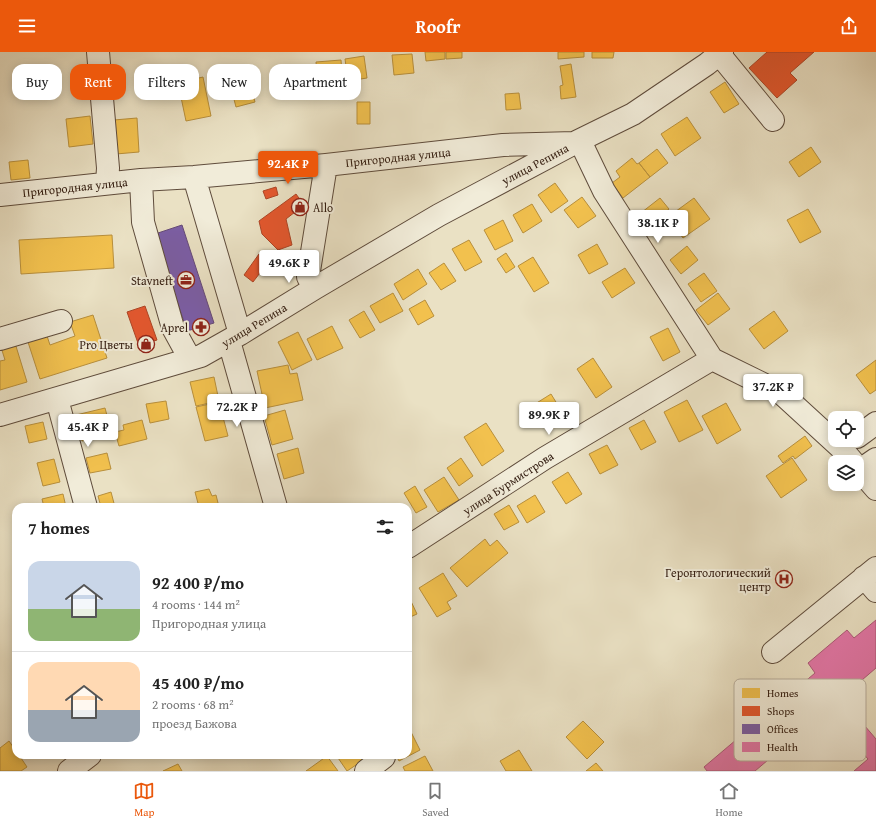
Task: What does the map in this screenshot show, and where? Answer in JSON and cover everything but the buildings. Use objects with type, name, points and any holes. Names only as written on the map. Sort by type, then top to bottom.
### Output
[{"type":"street","points":[[98,52],[108,168],[107,183]]},
{"type":"street","points":[[721,53],[773,120]]},
{"type":"street","name":"Пригородная улица","points":[[0,195],[107,183],[326,165],[503,145],[577,142],[633,114],[721,53]]},
{"type":"street","points":[[577,142],[604,191],[712,359],[782,393],[857,455],[876,423]]},
{"type":"street","name":"улица Репина","points":[[0,415],[201,356],[235,338],[314,288],[439,215],[577,142]]},
{"type":"street","points":[[314,288],[308,277],[326,165]]},
{"type":"street","points":[[194,177],[275,503]]},
{"type":"street","points":[[141,180],[143,222],[173,328],[190,359]]},
{"type":"street","points":[[0,339],[61,321]]},
{"type":"street","name":"улица Бурмистрова","points":[[412,544],[546,458],[712,359]]},
{"type":"street","points":[[57,399],[85,503]]},
{"type":"street","points":[[864,468],[876,489]]},
{"type":"street","points":[[772,652],[872,579]]},
{"type":"street","points":[[69,771],[85,759]]},
{"type":"street","points":[[366,771],[386,761]]},
{"type":"place","name":"Allo","points":[[300,207]]},
{"type":"place","name":"Stavneft","points":[[186,280]]},
{"type":"place","name":"Aprel","points":[[201,327]]},
{"type":"place","name":"Pro Цветы","points":[[146,344]]},
{"type":"place","name":"Геронтологический центр","points":[[784,579]]}]
